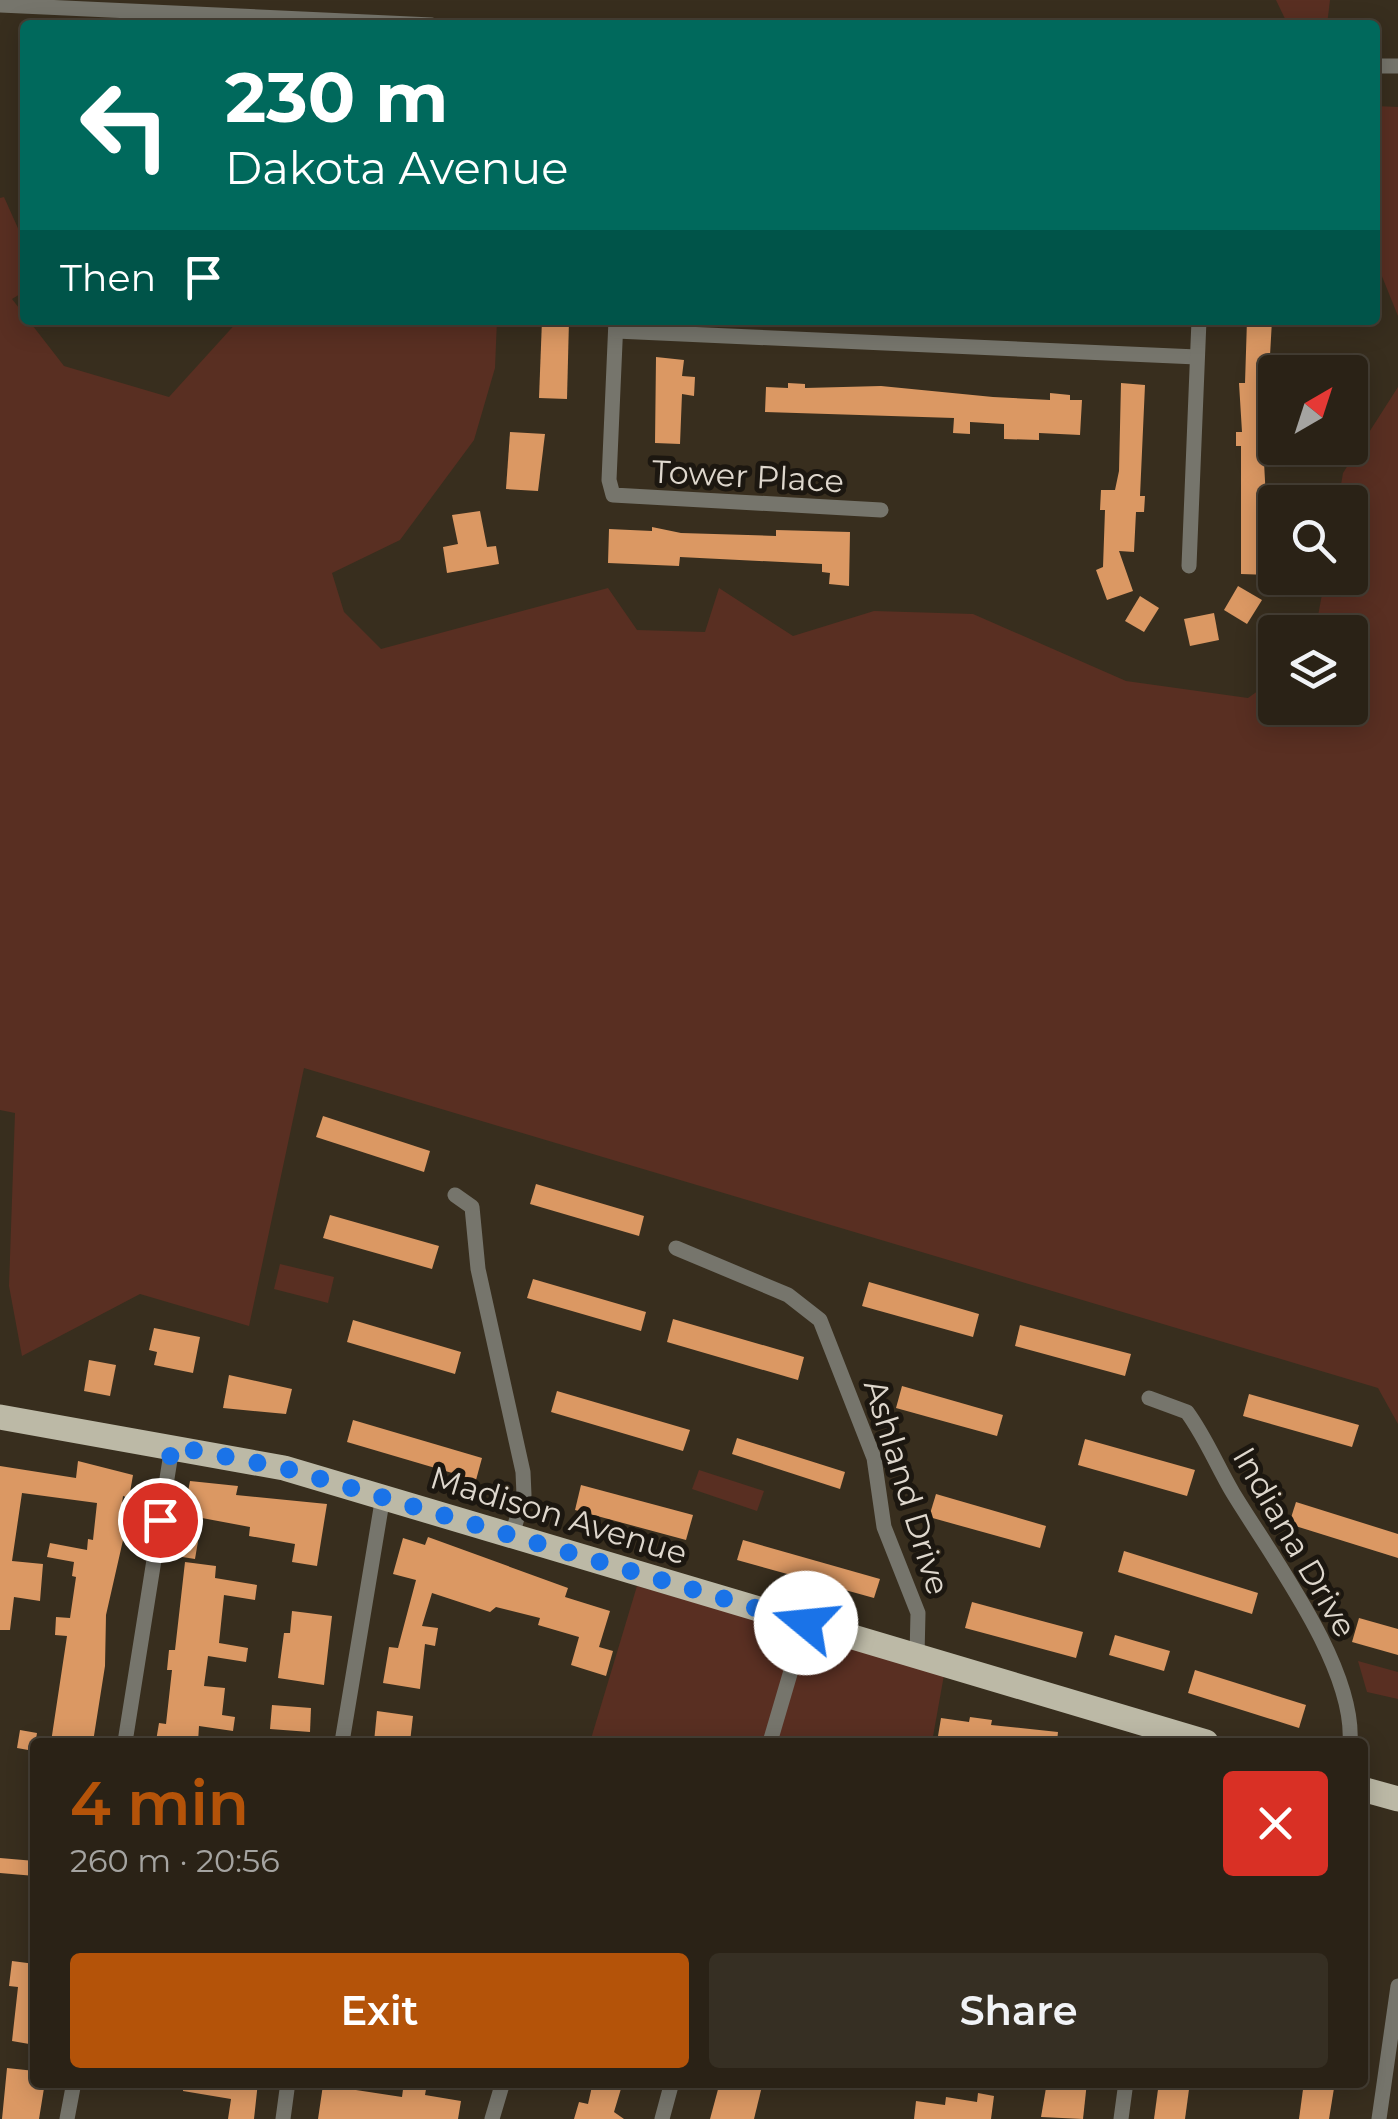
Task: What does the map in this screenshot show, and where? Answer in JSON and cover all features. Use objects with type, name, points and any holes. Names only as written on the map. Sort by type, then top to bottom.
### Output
[{"type":"main road","name":"Madison Avenue","points":[[0,1417],[284,1468],[917,1656],[1177,1738]]},
{"type":"main road","points":[[1368,1790],[1398,1799]]},
{"type":"street","points":[[0,5],[332,20]]},
{"type":"street","points":[[616,325],[1197,357]]},
{"type":"street","name":"Tower Place","points":[[616,325],[608,480],[613,495],[882,510]]},
{"type":"street","points":[[1189,566],[1199,325]]},
{"type":"street","points":[[455,1196],[472,1207],[478,1269],[524,1472],[524,1495],[512,1535]]},
{"type":"street","name":"Ashland Drive","points":[[676,1248],[788,1295],[820,1320],[874,1458],[884,1528],[918,1613],[917,1656]]},
{"type":"street","name":"Indiana Drive","points":[[1149,1398],[1187,1412],[1231,1490],[1264,1536],[1347,1695],[1350,1738]]},
{"type":"street","points":[[127,1738],[172,1446]]},
{"type":"street","points":[[343,1738],[384,1496]]},
{"type":"street","points":[[771,1738],[806,1623]]},
{"type":"street","points":[[1379,2119],[1398,1986]]},
{"type":"street","points":[[67,2119],[73,2088]]},
{"type":"street","points":[[282,2119],[287,2088]]},
{"type":"street","points":[[492,2119],[501,2088]]},
{"type":"street","points":[[662,2119],[670,2088]]},
{"type":"street","points":[[1121,2119],[1125,2088]]},
{"type":"shaded area","points":[[1276,0],[1330,0],[1328,20],[1286,20]]},
{"type":"shaded area","points":[[1380,106],[1398,107],[1398,316],[1380,271]]},
{"type":"shaded area","points":[[4,197],[20,233],[20,294],[12,299],[20,309],[20,325],[32,325],[64,366],[169,397],[234,325],[497,325],[495,368],[474,440],[400,540],[332,573],[344,612],[381,649],[608,588],[637,630],[705,632],[719,588],[793,636],[874,611],[973,614],[1126,681],[1248,698],[1258,691],[1258,725],[1368,725],[1368,615],[1318,615],[1322,595],[1368,595],[1368,485],[1341,485],[1348,465],[1368,465],[1368,434],[1398,387],[1398,1424],[1378,1388],[304,1068],[249,1326],[140,1294],[22,1356],[9,1286],[15,1113],[0,1110],[0,198]]},
{"type":"shaded area","points":[[280,1264],[334,1277],[328,1303],[274,1289]]},
{"type":"shaded area","points":[[699,1470],[764,1491],[757,1511],[692,1489]]},
{"type":"shaded area","points":[[637,1586],[944,1675],[933,1738],[591,1738]]},
{"type":"shaded area","points":[[1358,1661],[1398,1672],[1398,1699],[1367,1692]]},
{"type":"building","points":[[542,325],[569,325],[567,399],[539,398]]},
{"type":"building","points":[[1247,325],[1272,325],[1270,355],[1258,355],[1258,465],[1264,465],[1265,485],[1258,485],[1258,575],[1241,574],[1241,446],[1236,446],[1236,432],[1242,432],[1239,383],[1245,383]]},
{"type":"building","points":[[656,357],[684,360],[682,376],[695,377],[694,396],[682,394],[680,444],[655,443]]},
{"type":"building","points":[[788,383],[805,384],[805,388],[881,386],[1050,400],[1050,393],[1070,395],[1070,400],[1082,400],[1080,435],[1039,433],[1039,440],[1004,439],[1004,424],[970,422],[970,434],[953,433],[954,418],[765,412],[766,387],[788,388]]},
{"type":"building","points":[[1121,383],[1145,385],[1140,496],[1145,496],[1144,512],[1136,512],[1134,552],[1119,551],[1133,591],[1107,600],[1096,570],[1103,567],[1105,510],[1100,510],[1101,490],[1115,490],[1119,471]]},
{"type":"building","points":[[510,432],[545,434],[538,491],[506,489]]},
{"type":"building","points":[[480,511],[487,547],[496,546],[499,564],[447,573],[443,547],[458,544],[452,515]]},
{"type":"building","points":[[652,527],[681,533],[776,536],[776,530],[850,532],[849,586],[829,584],[830,573],[822,572],[822,564],[680,557],[679,566],[608,563],[609,529],[652,531]]},
{"type":"building","points":[[1238,586],[1262,600],[1247,624],[1224,610]]},
{"type":"building","points":[[1140,596],[1159,608],[1144,632],[1125,621]]},
{"type":"building","points":[[1214,613],[1219,640],[1190,646],[1184,619]]},
{"type":"building","points":[[323,1116],[430,1151],[424,1172],[316,1137]]},
{"type":"building","points":[[536,1184],[644,1216],[639,1236],[530,1204]]},
{"type":"building","points":[[330,1215],[439,1246],[432,1269],[323,1238]]},
{"type":"building","points":[[533,1279],[646,1312],[641,1331],[527,1298]]},
{"type":"building","points":[[869,1282],[979,1314],[973,1337],[862,1306]]},
{"type":"building","points":[[673,1319],[804,1357],[798,1380],[667,1342]]},
{"type":"building","points":[[353,1320],[461,1352],[455,1374],[347,1342]]},
{"type":"building","points":[[1020,1325],[1131,1354],[1125,1376],[1015,1346]]},
{"type":"building","points":[[154,1328],[200,1337],[193,1373],[154,1365],[157,1352],[149,1350]]},
{"type":"building","points":[[89,1360],[116,1365],[110,1396],[84,1391]]},
{"type":"building","points":[[229,1375],[292,1389],[286,1414],[223,1408]]},
{"type":"building","points":[[902,1386],[1003,1415],[997,1436],[896,1408]]},
{"type":"building","points":[[557,1391],[690,1430],[683,1451],[551,1412]]},
{"type":"building","points":[[1249,1394],[1359,1425],[1352,1447],[1243,1416]]},
{"type":"building","points":[[353,1420],[482,1458],[476,1480],[347,1442]]},
{"type":"building","points":[[737,1438],[845,1472],[840,1489],[732,1454]]},
{"type":"building","points":[[1085,1439],[1195,1470],[1187,1496],[1078,1465]]},
{"type":"building","points":[[78,1461],[133,1475],[129,1498],[123,1496],[119,1526],[126,1527],[106,1615],[105,1666],[94,1738],[52,1738],[67,1636],[55,1635],[56,1617],[70,1618],[76,1577],[72,1576],[74,1562],[47,1557],[50,1543],[87,1550],[88,1539],[93,1540],[97,1503],[22,1493],[12,1561],[43,1564],[40,1601],[14,1597],[10,1630],[0,1630],[0,1466],[76,1478]]},
{"type":"building","points":[[190,1481],[238,1486],[236,1495],[327,1504],[317,1566],[292,1562],[295,1544],[249,1536],[250,1527],[202,1518],[195,1559],[176,1556]]},
{"type":"building","points":[[581,1485],[693,1515],[686,1540],[575,1510]]},
{"type":"building","points":[[936,1494],[1046,1526],[1040,1548],[929,1517]]},
{"type":"building","points":[[1296,1502],[1398,1534],[1398,1558],[1289,1524]]},
{"type":"building","points":[[428,1537],[568,1588],[565,1597],[610,1611],[599,1647],[613,1651],[606,1676],[571,1665],[579,1637],[538,1625],[540,1618],[496,1607],[490,1612],[432,1593],[422,1626],[438,1628],[435,1646],[425,1644],[420,1689],[383,1683],[389,1647],[398,1648],[416,1580],[393,1574],[403,1538],[425,1545]]},
{"type":"building","points":[[743,1540],[880,1579],[874,1598],[737,1560]]},
{"type":"building","points":[[1124,1551],[1258,1593],[1252,1614],[1118,1572]]},
{"type":"building","points":[[185,1562],[216,1566],[215,1578],[257,1585],[255,1600],[224,1595],[219,1643],[248,1648],[246,1662],[208,1656],[204,1686],[225,1688],[222,1715],[235,1717],[233,1731],[199,1726],[198,1738],[156,1738],[159,1723],[166,1724],[172,1670],[167,1670],[169,1650],[175,1650]]},
{"type":"building","points":[[972,1602],[1083,1632],[1076,1658],[965,1628]]},
{"type":"building","points":[[292,1611],[332,1616],[324,1685],[278,1678],[284,1633],[290,1633]]},
{"type":"building","points":[[1359,1618],[1398,1629],[1398,1655],[1352,1642]]},
{"type":"building","points":[[1115,1635],[1170,1651],[1164,1671],[1109,1655]]},
{"type":"building","points":[[1195,1670],[1306,1705],[1299,1728],[1188,1693]]},
{"type":"building","points":[[272,1705],[311,1708],[310,1732],[270,1729]]},
{"type":"building","points":[[377,1711],[413,1716],[410,1738],[374,1738]]},
{"type":"building","points":[[970,1717],[992,1720],[991,1725],[1058,1732],[1057,1738],[938,1738],[941,1718],[969,1722]]},
{"type":"building","points":[[20,1730],[37,1733],[36,1738],[30,1738],[30,1750],[17,1748]]},
{"type":"building","points":[[0,1858],[30,1861],[30,1876],[0,1873]]},
{"type":"building","points":[[12,1961],[30,1963],[30,2044],[12,2041],[18,1987],[9,1986]]},
{"type":"building","points":[[7,2068],[30,2070],[30,2088],[44,2088],[39,2119],[2,2119]]},
{"type":"building","points":[[257,2088],[254,2119],[228,2119],[231,2099],[183,2091]]},
{"type":"building","points":[[323,2088],[402,2097],[403,2088],[426,2088],[425,2095],[461,2101],[458,2119],[318,2119]]},
{"type":"building","points":[[592,2088],[621,2088],[614,2112],[624,2119],[574,2119],[579,2102],[588,2104]]},
{"type":"building","points":[[718,2088],[762,2088],[754,2119],[710,2119]]},
{"type":"building","points":[[1046,2088],[1086,2088],[1083,2119],[1041,2117]]},
{"type":"building","points":[[1158,2088],[1189,2088],[1185,2119],[1154,2119]]},
{"type":"building","points":[[1303,2088],[1334,2088],[1329,2119],[1299,2119]]},
{"type":"building","points":[[978,2093],[994,2096],[991,2119],[914,2119],[916,2101],[945,2105],[946,2097],[977,2102]]},
{"type":"route","points":[[160,1520],[172,1446],[284,1468],[806,1623]]}]
